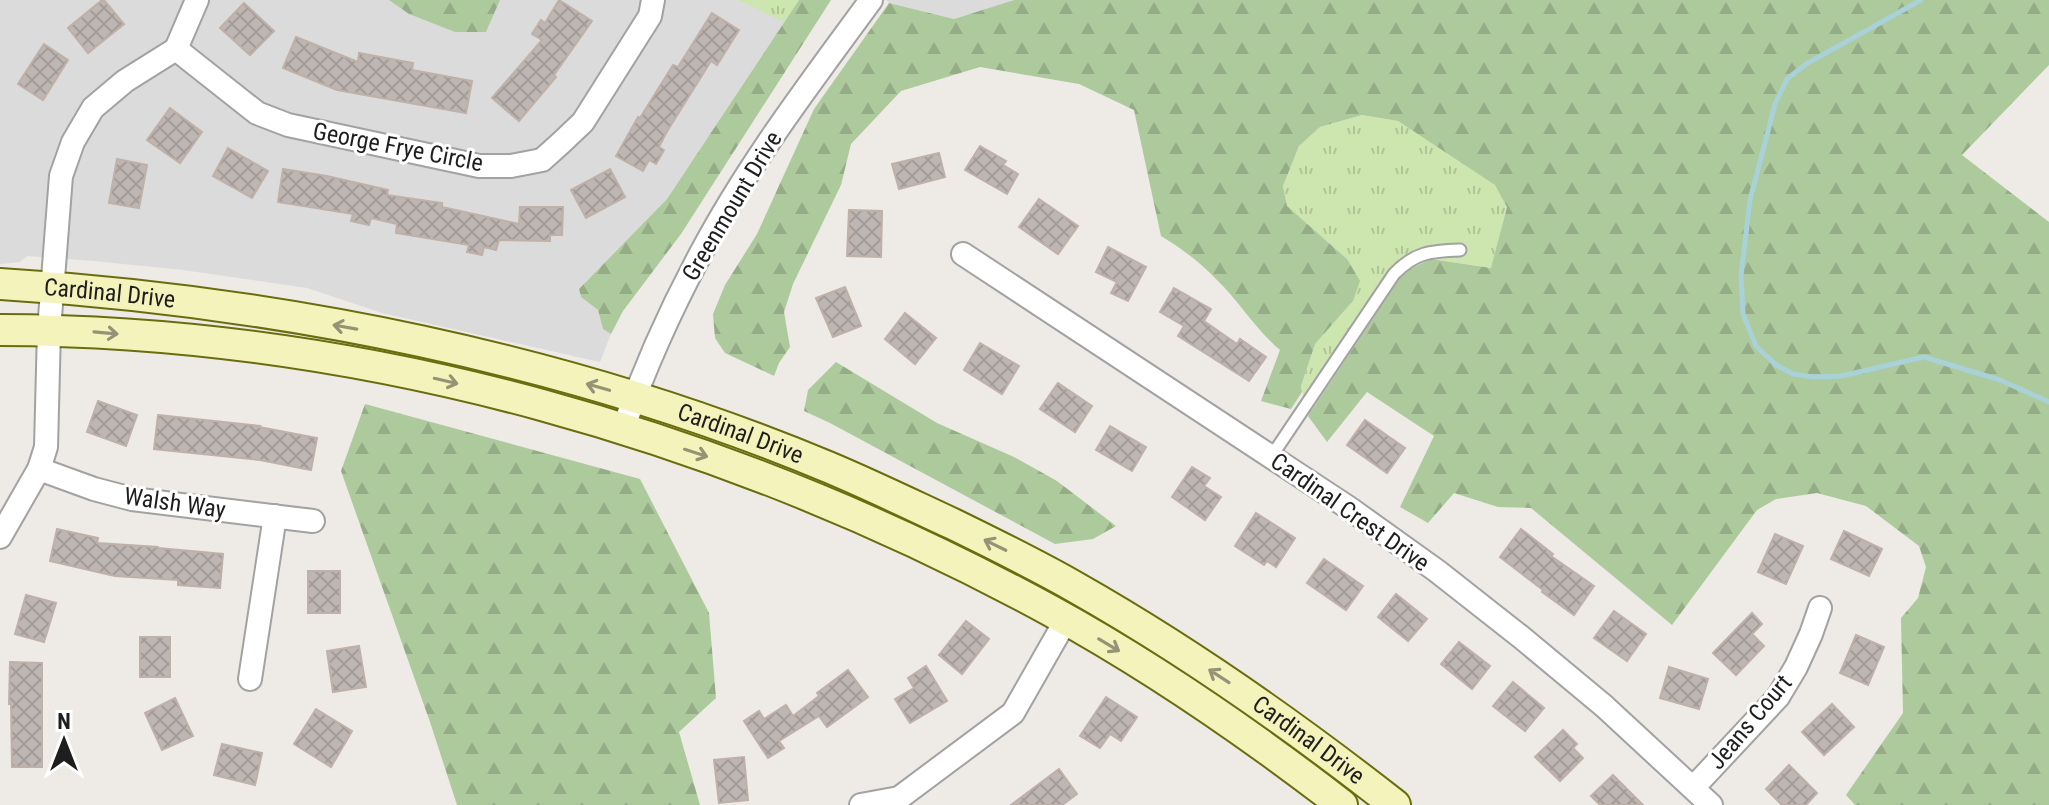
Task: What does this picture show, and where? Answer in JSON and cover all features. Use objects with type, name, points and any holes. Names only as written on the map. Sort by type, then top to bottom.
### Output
[{"type":"main road","name":"Cardinal Drive","points":[[0,284],[160,299],[381,334],[484,356],[634,397],[731,430],[892,495],[1060,579],[1146,629],[1260,703],[1395,805]]},
{"type":"main road","name":"Cardinal Drive","points":[[0,330],[154,337],[356,363],[508,396],[712,458],[907,538],[1066,620],[1205,705],[1342,805]]},
{"type":"street","points":[[0,537],[39,469],[46,447],[49,330],[61,176],[73,142],[93,108],[125,81],[176,49],[197,0]]},
{"type":"street","name":"George Frye Circle","points":[[176,49],[257,113],[288,125],[479,166],[511,166],[542,160],[583,122],[650,16],[653,0]]},
{"type":"street","name":"Greenmount Drive","points":[[623,429],[667,319],[701,253],[790,110],[871,0]]},
{"type":"street","name":"Cardinal Crest Drive","points":[[963,254],[1349,508],[1437,571],[1604,706],[1711,805]]},
{"type":"street","name":"Walsh Way","points":[[39,469],[132,499],[313,521]]},
{"type":"street","points":[[250,679],[275,516]]},
{"type":"street","name":"Jeans Court","points":[[1693,788],[1778,697],[1796,667],[1820,608]]},
{"type":"street","points":[[861,805],[899,798],[1013,713],[1066,620]]},
{"type":"lane","points":[[1271,457],[1403,264],[1431,251],[1460,250]]},
{"type":"shaded area","points":[[0,0],[799,0],[667,199],[579,289],[581,297],[598,310],[603,329],[611,334],[600,362],[382,313],[307,288],[94,261],[27,256],[20,262],[0,264]]},
{"type":"shaded area","points":[[886,0],[1014,0],[954,19]]},
{"type":"green space","points":[[389,0],[500,0],[486,32],[455,32],[409,14]]},
{"type":"green space","points":[[738,0],[799,0],[784,22]]},
{"type":"green space","points":[[799,0],[831,0],[681,234],[623,311],[611,334],[603,329],[598,310],[581,297],[579,289],[667,199]]},
{"type":"green space","points":[[1014,0],[2049,0],[2049,65],[1962,155],[2049,222],[2049,805],[1855,805],[1846,795],[1903,713],[1901,618],[1918,598],[1926,567],[1919,546],[1866,506],[1817,493],[1776,499],[1757,510],[1672,625],[1531,508],[1498,507],[1454,493],[1428,523],[1400,507],[1434,436],[1367,392],[1327,442],[1308,416],[1404,272],[1431,259],[1491,268],[1507,207],[1495,185],[1398,121],[1362,115],[1320,127],[1299,146],[1283,186],[1287,206],[1347,259],[1360,281],[1353,301],[1315,344],[1301,386],[1302,392],[1291,409],[1261,401],[1280,350],[1210,273],[1161,236],[1134,110],[1079,84],[980,67],[901,91],[851,144],[841,185],[793,284],[784,312],[790,347],[774,376],[725,353],[715,338],[713,314],[725,285],[757,234],[814,109],[889,3],[954,19]]},
{"type":"green space","points":[[1362,115],[1398,121],[1496,185],[1507,206],[1492,268],[1432,259],[1404,272],[1308,416],[1301,386],[1315,344],[1353,301],[1347,259],[1287,206],[1283,186],[1299,146],[1320,127]]},
{"type":"green space","points":[[836,362],[937,423],[1014,457],[1057,481],[1116,526],[1093,539],[1055,544],[804,411],[808,390]]},
{"type":"green space","points":[[365,404],[640,479],[709,613],[716,698],[679,732],[700,805],[457,805],[341,471]]},
{"type":"building","points":[[102,0],[124,24],[88,53],[68,28]]},
{"type":"building","points":[[559,0],[592,21],[554,75],[556,77],[519,121],[492,98],[542,40],[532,34],[541,20],[545,23]]},
{"type":"building","points":[[244,3],[274,31],[250,55],[220,28]]},
{"type":"building","points":[[712,13],[739,30],[717,65],[711,61],[666,133],[659,147],[664,150],[656,164],[649,160],[643,171],[616,156],[638,117],[673,65],[678,67]]},
{"type":"building","points":[[296,37],[358,62],[359,53],[413,63],[412,70],[472,81],[466,113],[337,90],[283,68]]},
{"type":"building","points":[[44,44],[68,60],[43,100],[18,84]]},
{"type":"building","points":[[170,108],[202,132],[180,163],[147,140]]},
{"type":"building","points":[[980,146],[1006,161],[1003,165],[1018,174],[1007,194],[965,170]]},
{"type":"building","points":[[228,148],[268,171],[252,198],[213,176]]},
{"type":"building","points":[[939,153],[945,177],[899,189],[892,164]]},
{"type":"building","points":[[117,159],[147,165],[139,208],[109,203]]},
{"type":"building","points":[[283,169],[388,190],[387,195],[442,203],[442,207],[519,224],[520,207],[563,207],[562,235],[550,235],[550,241],[499,240],[496,250],[484,247],[482,255],[467,252],[469,245],[396,233],[397,224],[371,218],[369,225],[351,221],[353,214],[278,202]]},
{"type":"building","points":[[610,169],[625,197],[586,218],[571,190]]},
{"type":"building","points":[[1039,199],[1078,226],[1058,254],[1019,227]]},
{"type":"building","points":[[849,210],[882,211],[881,257],[847,256]]},
{"type":"building","points":[[1108,247],[1146,267],[1128,301],[1111,293],[1117,282],[1096,272]]},
{"type":"building","points":[[845,287],[861,326],[833,337],[816,298]]},
{"type":"building","points":[[1174,288],[1211,309],[1204,321],[1237,344],[1240,339],[1266,357],[1249,381],[1178,336],[1184,326],[1160,312]]},
{"type":"building","points":[[905,313],[936,338],[915,364],[885,339]]},
{"type":"building","points":[[980,343],[1019,366],[1002,394],[964,370]]},
{"type":"building","points":[[1058,383],[1092,406],[1075,432],[1040,409]]},
{"type":"building","points":[[98,401],[137,415],[126,446],[87,432]]},
{"type":"building","points":[[158,415],[260,426],[317,438],[311,470],[260,460],[154,449]]},
{"type":"building","points":[[1365,420],[1405,448],[1387,473],[1347,445]]},
{"type":"building","points":[[1110,426],[1146,447],[1132,471],[1096,450]]},
{"type":"building","points":[[1192,467],[1210,478],[1204,486],[1221,497],[1205,520],[1172,497]]},
{"type":"building","points":[[1256,513],[1295,538],[1276,567],[1267,561],[1264,565],[1235,546]]},
{"type":"building","points":[[57,529],[98,538],[97,543],[223,554],[220,588],[178,585],[178,580],[115,576],[50,561]]},
{"type":"building","points":[[1521,529],[1553,554],[1551,556],[1594,586],[1574,615],[1500,557]]},
{"type":"building","points":[[1844,531],[1882,549],[1869,576],[1831,559]]},
{"type":"building","points":[[1775,534],[1803,546],[1786,584],[1758,572]]},
{"type":"building","points":[[1324,559],[1363,586],[1346,610],[1307,583]]},
{"type":"building","points":[[308,571],[340,571],[340,613],[308,613]]},
{"type":"building","points":[[1396,594],[1427,619],[1408,641],[1378,617]]},
{"type":"building","points":[[26,595],[56,603],[44,642],[15,634]]},
{"type":"building","points":[[1614,611],[1646,634],[1627,661],[1594,638]]},
{"type":"building","points":[[1752,613],[1762,624],[1752,634],[1764,646],[1736,675],[1713,653]]},
{"type":"building","points":[[966,621],[989,639],[962,674],[939,655]]},
{"type":"building","points":[[1856,635],[1884,647],[1868,685],[1840,673]]},
{"type":"building","points":[[140,637],[170,637],[170,677],[140,677]]},
{"type":"building","points":[[1459,642],[1490,666],[1472,689],[1441,664]]},
{"type":"building","points":[[359,646],[366,687],[333,692],[327,651]]},
{"type":"building","points":[[10,662],[42,663],[42,767],[12,767]]},
{"type":"building","points":[[926,666],[947,701],[910,723],[895,699],[914,688],[908,678]]},
{"type":"building","points":[[1669,667],[1708,679],[1699,709],[1660,698]]},
{"type":"building","points":[[848,670],[868,697],[827,727],[819,716],[779,741],[784,748],[768,758],[744,721],[759,711],[764,719],[786,705],[793,716]]},
{"type":"building","points":[[1513,682],[1544,708],[1525,731],[1493,706]]},
{"type":"building","points":[[1106,697],[1137,717],[1121,741],[1110,734],[1100,748],[1080,736]]},
{"type":"building","points":[[175,698],[193,736],[162,750],[145,713]]},
{"type":"building","points":[[1832,704],[1854,727],[1824,755],[1802,732]]},
{"type":"building","points":[[316,709],[352,731],[331,767],[294,744]]},
{"type":"building","points":[[1563,730],[1577,744],[1573,748],[1583,758],[1560,781],[1535,757]]},
{"type":"building","points":[[222,744],[262,753],[255,785],[214,775]]},
{"type":"building","points":[[744,757],[748,800],[719,803],[714,760]]},
{"type":"building","points":[[1789,765],[1817,793],[1806,805],[1782,805],[1766,789]]},
{"type":"building","points":[[1059,769],[1077,794],[1062,805],[1011,805]]},
{"type":"building","points":[[1613,775],[1643,805],[1600,805],[1591,796]]},
{"type":"waterway","points":[[1921,0],[1806,64],[1787,79],[1775,104],[1750,200],[1741,276],[1743,314],[1756,346],[1776,365],[1793,374],[1841,376],[1924,357],[2000,380],[2049,402]]}]
